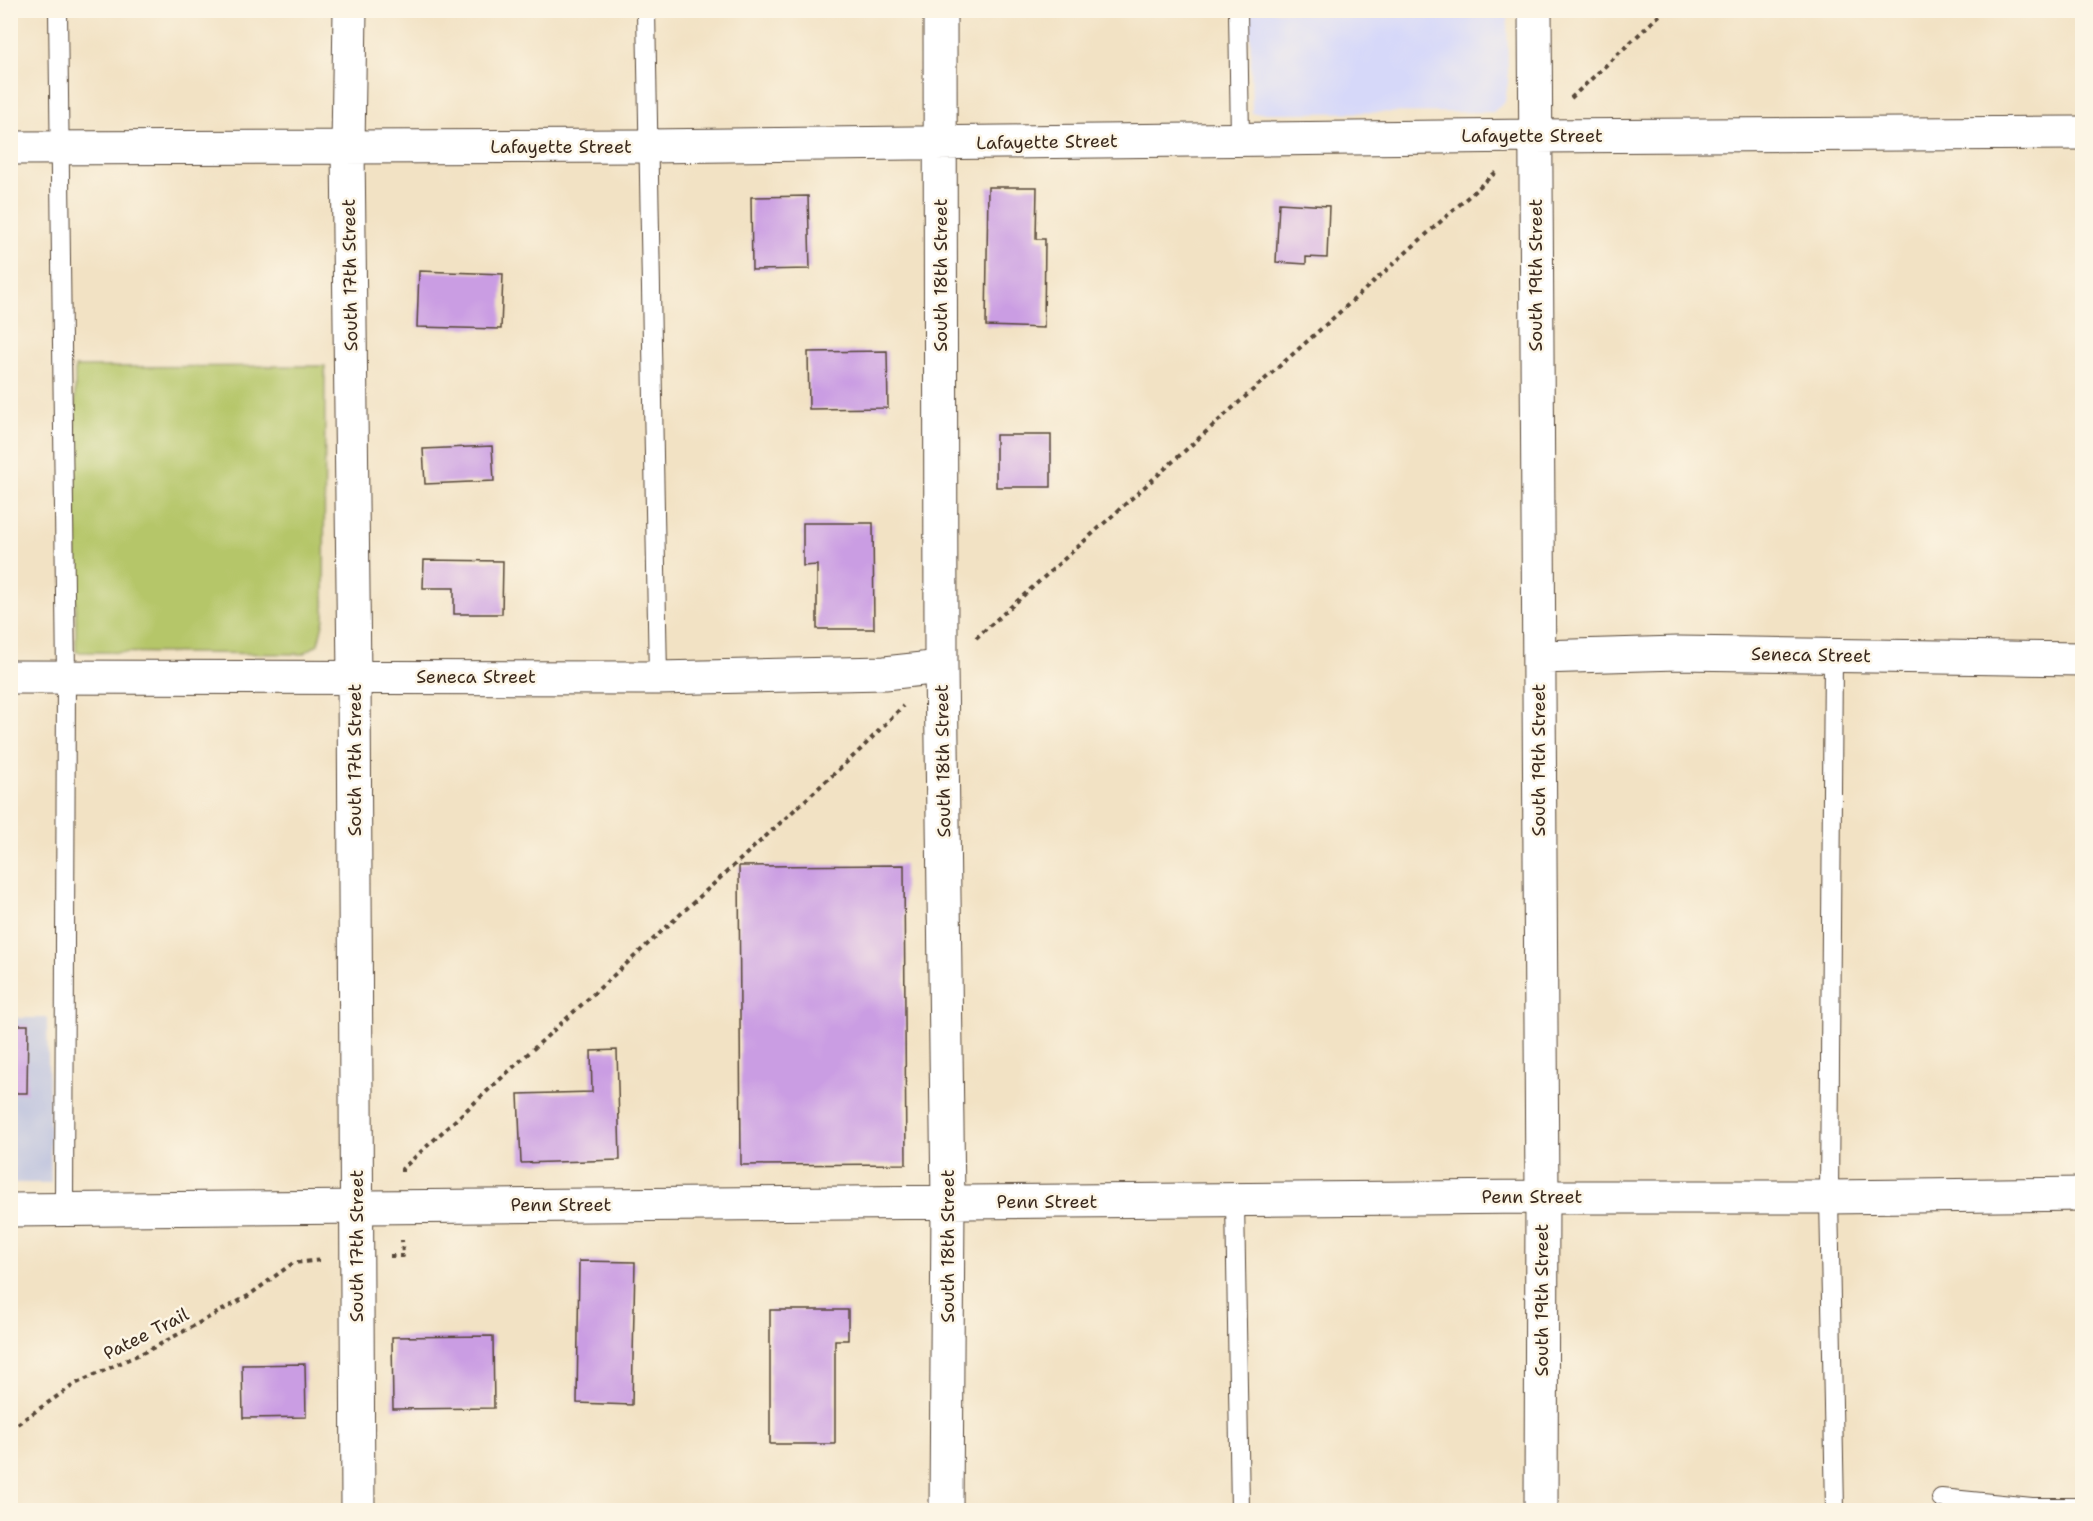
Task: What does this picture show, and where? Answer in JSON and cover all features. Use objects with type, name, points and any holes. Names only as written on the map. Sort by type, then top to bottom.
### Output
[{"type":"street","name":"South 17th Street","points":[[350,10],[348,148],[354,677],[358,1510]]},
{"type":"street","name":"South 18th Street","points":[[940,10],[941,667],[948,1202],[946,1510]]},
{"type":"street","name":"South 19th Street","points":[[1535,10],[1542,1197],[1541,1510]]},
{"type":"street","name":"Lafayette Street","points":[[10,148],[648,146],[1535,136],[2082,133]]},
{"type":"street","name":"Seneca Street","points":[[1539,657],[1678,653],[2082,658]]},
{"type":"street","name":"Seneca Street","points":[[10,677],[658,678],[885,674],[941,667]]},
{"type":"street","name":"Penn Street","points":[[10,1210],[2082,1194]]},
{"type":"lane","points":[[58,10],[66,677],[64,1210]]},
{"type":"lane","points":[[646,10],[658,678]]},
{"type":"lane","points":[[1238,10],[1240,139]]},
{"type":"lane","points":[[1833,656],[1829,1197],[1835,1510]]},
{"type":"lane","points":[[1235,1200],[1240,1510]]},
{"type":"lane","points":[[1941,1498],[2032,1507],[2082,1507]]},
{"type":"path","name":"Patee Trail","points":[[10,1429],[75,1384],[155,1347],[248,1296],[293,1263]]},
{"type":"shaded area","points":[[1250,11],[1507,11],[1508,82],[1505,102],[1493,112],[1252,113]]},
{"type":"shaded area","points":[[10,1018],[47,1018],[51,1183],[11,1183]]},
{"type":"green space","points":[[325,366],[324,619],[318,644],[303,654],[76,652],[75,367]]},
{"type":"building","points":[[988,187],[1037,187],[1036,239],[1045,239],[1044,328],[986,326]]},
{"type":"building","points":[[808,196],[810,269],[752,270],[751,197]]},
{"type":"building","points":[[1279,203],[1329,206],[1327,258],[1306,257],[1306,264],[1276,262]]},
{"type":"building","points":[[419,271],[503,274],[501,329],[417,327]]},
{"type":"building","points":[[887,351],[888,408],[809,409],[808,352]]},
{"type":"building","points":[[996,435],[1051,435],[1051,487],[996,487]]},
{"type":"building","points":[[492,446],[494,481],[425,484],[423,449]]},
{"type":"building","points":[[803,523],[873,523],[874,629],[817,629],[817,565],[803,566]]},
{"type":"building","points":[[424,560],[503,561],[502,614],[454,614],[454,588],[423,588]]},
{"type":"building","points":[[904,865],[906,1164],[741,1165],[739,866]]},
{"type":"building","points":[[10,1025],[28,1025],[27,1093],[10,1093]]},
{"type":"building","points":[[617,1050],[620,1160],[521,1163],[518,1094],[592,1092],[591,1051]]},
{"type":"building","points":[[579,1261],[635,1262],[632,1405],[577,1403]]},
{"type":"building","points":[[770,1310],[848,1310],[848,1340],[835,1340],[835,1444],[770,1444]]},
{"type":"building","points":[[493,1336],[494,1408],[393,1409],[392,1337]]},
{"type":"building","points":[[305,1364],[306,1417],[243,1418],[242,1365]]}]
